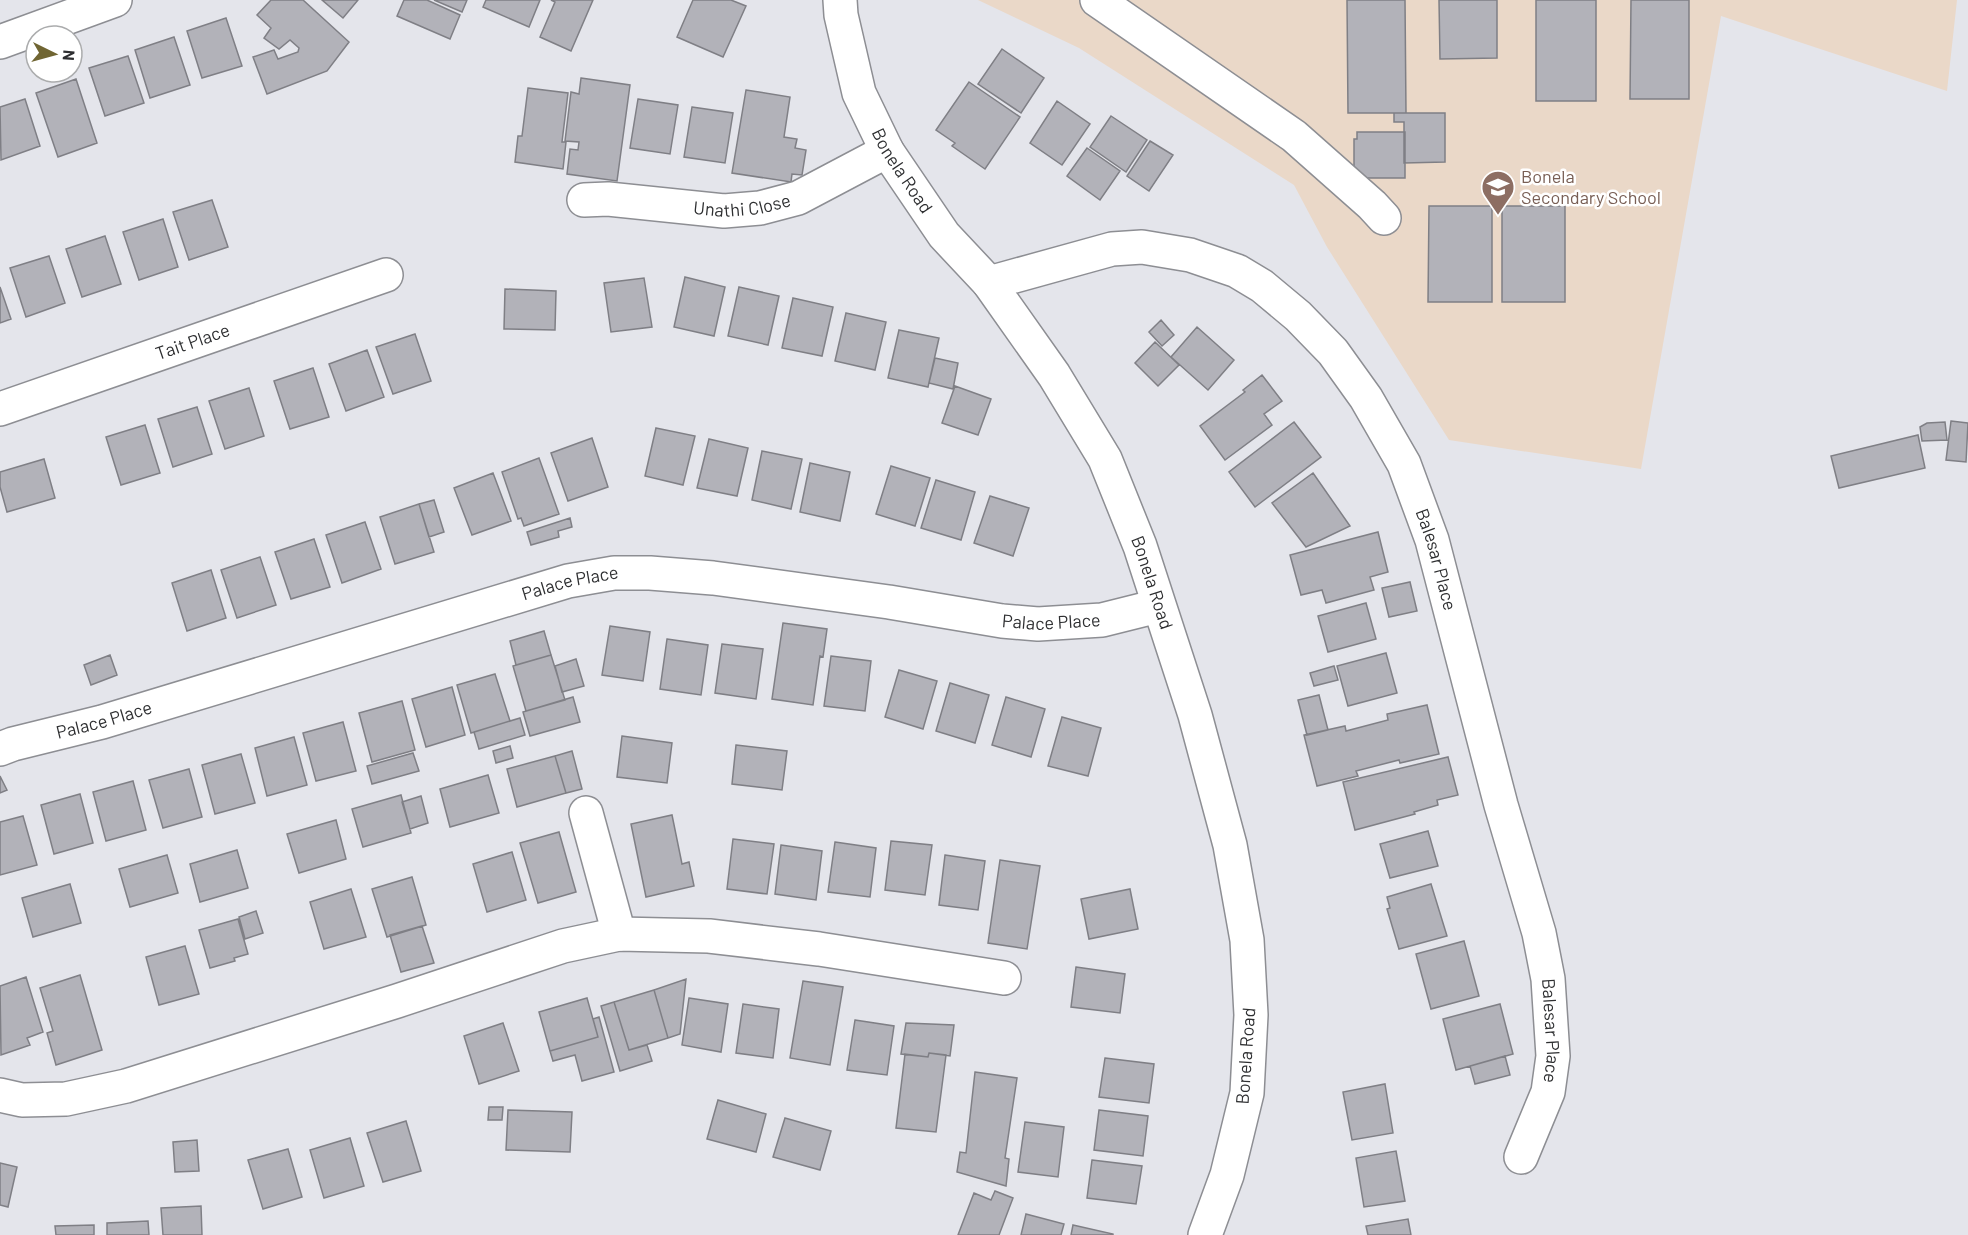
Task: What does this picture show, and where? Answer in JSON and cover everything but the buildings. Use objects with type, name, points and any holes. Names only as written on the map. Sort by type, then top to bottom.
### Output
[{"type":"street","points":[[0,42],[115,0]]},
{"type":"street","name":"Bonela Road","points":[[840,0],[841,15],[859,93],[887,151],[944,235],[989,283],[1054,375],[1105,459],[1140,546],[1195,715],[1230,845],[1247,940],[1251,1015],[1247,1093],[1227,1175],[1206,1235]]},
{"type":"street","points":[[1097,0],[1294,136],[1384,218]]},
{"type":"street","name":"Unathi Close","points":[[584,200],[608,199],[724,211],[760,208],[798,198],[887,151]]},
{"type":"street","name":"Balesar Place","points":[[989,283],[1112,249],[1142,247],[1190,255],[1237,271],[1263,286],[1298,316],[1333,352],[1366,398],[1404,464],[1432,540],[1501,805],[1539,933],[1548,979],[1553,1056],[1548,1092],[1521,1157]]},
{"type":"street","name":"Tait Place","points":[[0,409],[386,275]]},
{"type":"street","name":"Palace Place","points":[[0,749],[102,722],[568,580],[614,573],[650,573],[713,578],[889,602],[1002,621],[1038,624],[1102,620],[1158,606]]},
{"type":"street","points":[[586,813],[619,934]]},
{"type":"street","points":[[0,1095],[22,1100],[66,1099],[126,1086],[563,946],[619,934],[709,936],[819,949],[1004,978]]},
{"type":"shaded area","name":"Bonela Secondary School","points":[[978,0],[1957,0],[1947,91],[1721,16],[1641,469],[1449,440],[1327,247],[1294,185],[1079,48]]},
{"type":"place","name":"Bonela Secondary School","points":[[1498,216]]}]
